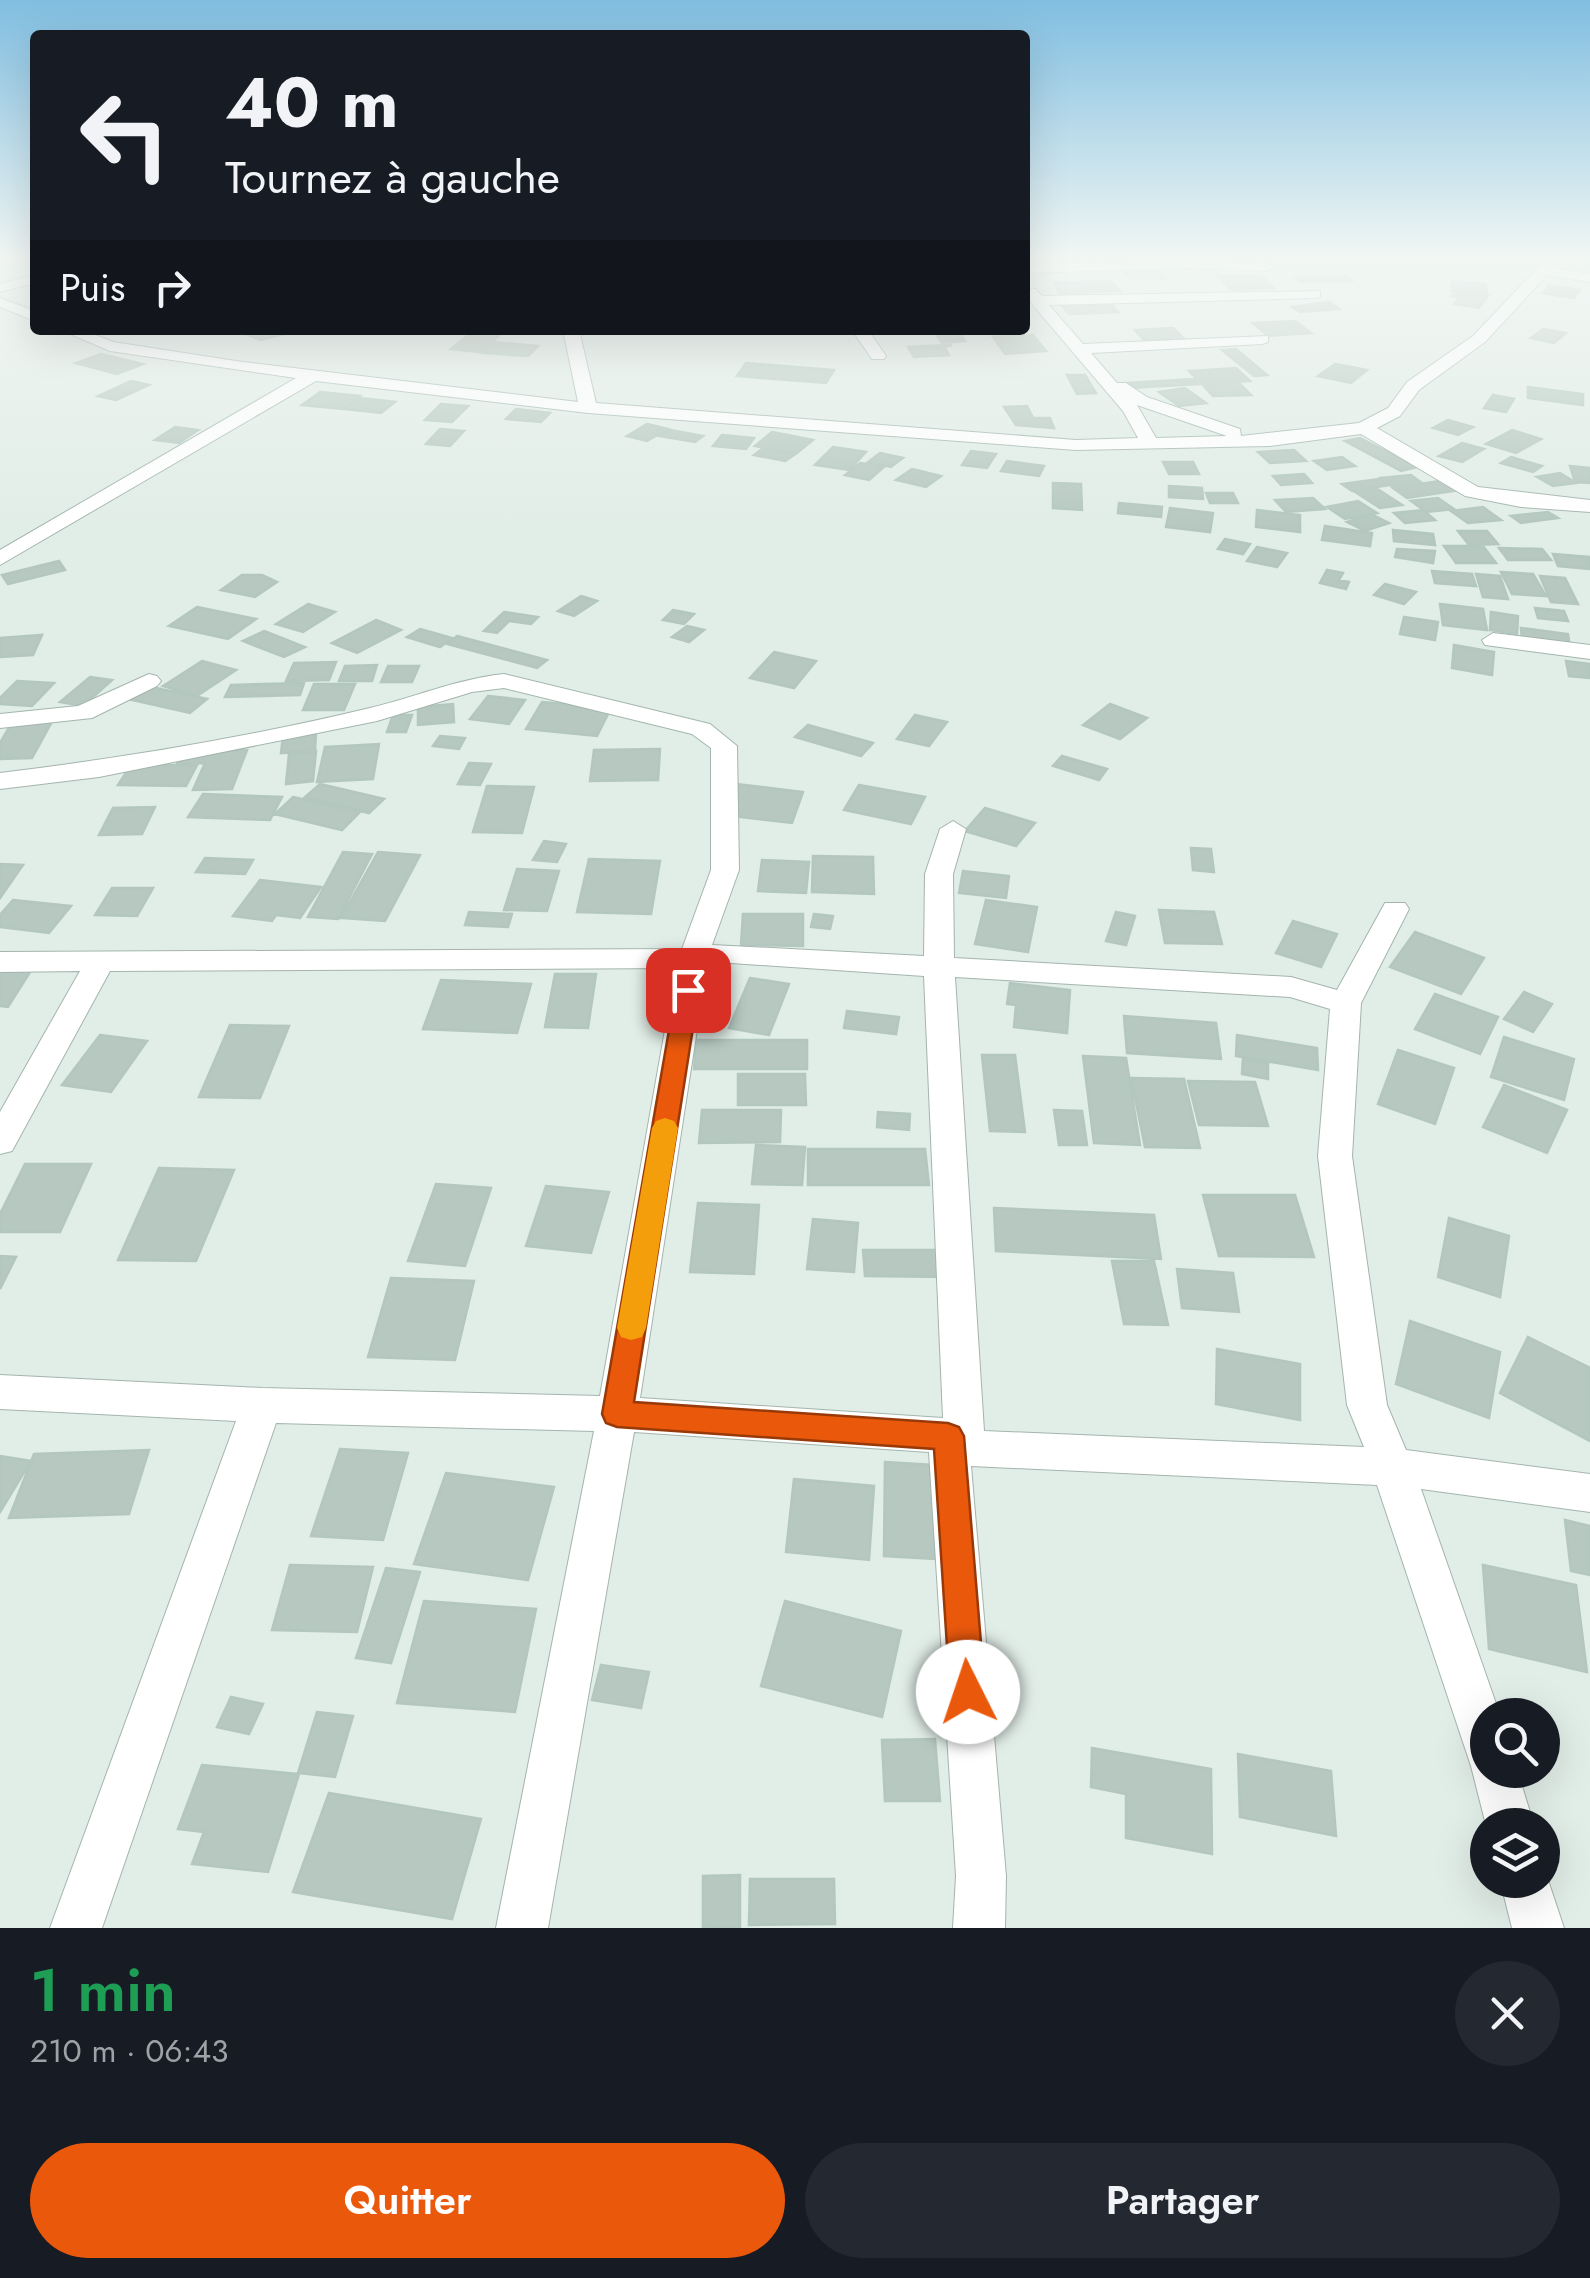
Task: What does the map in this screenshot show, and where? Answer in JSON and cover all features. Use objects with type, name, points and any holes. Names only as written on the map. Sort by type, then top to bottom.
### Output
[{"type":"street","points":[[123,348],[310,377],[588,408],[1076,445],[1270,442],[1364,428],[1394,412],[1413,386],[1466,348]]},
{"type":"street","points":[[574,348],[588,408]]},
{"type":"street","points":[[872,348],[878,356]]},
{"type":"street","points":[[1077,349],[1098,348]]},
{"type":"street","points":[[1077,349],[1130,409],[1150,444]]},
{"type":"street","points":[[1096,372],[1141,401],[1270,442]]},
{"type":"street","points":[[0,559],[310,377]]},
{"type":"street","points":[[1364,428],[1472,492],[1521,502],[1590,506]]},
{"type":"street","points":[[1492,640],[1590,652]]},
{"type":"street","points":[[0,721],[83,713],[150,681]]},
{"type":"street","points":[[0,781],[99,769],[377,714],[469,685],[504,681],[541,686],[700,730],[724,746],[726,870],[693,958],[617,1414],[522,1928]]},
{"type":"street","points":[[953,828],[939,874],[938,964],[957,1442],[982,1876],[979,1928]]},
{"type":"street","points":[[1396,909],[1346,1003],[1335,1156],[1367,1405],[1392,1466],[1470,1698]]},
{"type":"street","points":[[0,962],[390,956],[693,958],[740,952],[840,963],[938,964],[1291,986],[1346,1003]]},
{"type":"street","points":[[0,1142],[100,962]]},
{"type":"street","points":[[0,1392],[262,1405],[617,1414],[957,1442],[1392,1466],[1590,1494]]},
{"type":"street","points":[[76,1928],[262,1405]]},
{"type":"street","points":[[1530,1898],[1538,1928]]},
{"type":"building","points":[[452,348],[485,348],[480,352]]},
{"type":"building","points":[[488,348],[536,348],[528,356],[483,353]]},
{"type":"building","points":[[909,348],[945,348],[949,355],[914,357]]},
{"type":"building","points":[[1001,348],[1046,351],[1005,354]]},
{"type":"building","points":[[1236,349],[1267,375],[1254,376],[1222,350]]},
{"type":"building","points":[[101,354],[143,364],[117,374],[76,363]]},
{"type":"building","points":[[746,363],[834,370],[826,383],[737,376]]},
{"type":"building","points":[[1335,364],[1367,370],[1351,383],[1318,376]]},
{"type":"building","points":[[1236,368],[1250,381],[1202,384],[1189,371]]},
{"type":"building","points":[[1067,375],[1085,375],[1096,393],[1077,394]]},
{"type":"building","points":[[1194,379],[1200,384],[1130,388],[1125,383]]},
{"type":"building","points":[[131,381],[149,385],[116,400],[98,396]]},
{"type":"building","points":[[1239,383],[1251,395],[1213,396],[1203,385]]},
{"type":"building","points":[[1528,387],[1583,394],[1583,405],[1528,398]]},
{"type":"building","points":[[1185,388],[1206,403],[1179,406],[1159,392]]},
{"type":"building","points":[[320,392],[360,396],[343,409],[302,405]]},
{"type":"building","points":[[1493,395],[1514,399],[1506,412],[1484,408]]},
{"type":"building","points":[[360,398],[395,402],[381,413],[345,409]]},
{"type":"building","points":[[441,404],[468,406],[452,422],[425,420]]},
{"type":"building","points":[[1027,406],[1033,418],[1050,418],[1054,428],[1016,425],[1004,407]]},
{"type":"building","points":[[516,409],[550,413],[541,422],[506,419]]},
{"type":"building","points":[[1448,420],[1473,427],[1458,435],[1433,428]]},
{"type":"building","points":[[647,424],[668,429],[647,441],[627,436]]},
{"type":"building","points":[[175,427],[198,430],[179,443],[155,440]]},
{"type":"building","points":[[440,429],[464,431],[450,446],[426,444]]},
{"type":"building","points":[[670,430],[703,436],[695,442],[660,436]]},
{"type":"building","points":[[1512,430],[1541,439],[1516,453],[1486,444]]},
{"type":"building","points":[[772,432],[813,440],[797,453],[755,446]]},
{"type":"building","points":[[722,435],[754,438],[746,449],[713,446]]},
{"type":"building","points":[[1360,438],[1417,467],[1401,471],[1345,441]]},
{"type":"building","points":[[1462,443],[1484,449],[1462,462],[1439,456]]},
{"type":"building","points":[[833,447],[866,452],[849,470],[815,465]]},
{"type":"building","points":[[763,448],[794,455],[785,461],[754,455]]},
{"type":"building","points":[[1294,450],[1306,461],[1270,463],[1258,452]]},
{"type":"building","points":[[971,451],[996,454],[987,468],[962,465]]},
{"type":"building","points":[[880,453],[903,458],[891,467],[868,462]]},
{"type":"building","points":[[1342,457],[1355,466],[1327,470],[1314,461]]},
{"type":"building","points":[[1511,457],[1542,466],[1533,472],[1501,463]]},
{"type":"building","points":[[1007,461],[1044,466],[1039,476],[1001,471]]},
{"type":"building","points":[[1163,462],[1193,462],[1199,474],[1169,474]]},
{"type":"building","points":[[860,463],[884,467],[869,480],[845,475]]},
{"type":"building","points":[[1570,466],[1590,468],[1590,483],[1575,482]]},
{"type":"building","points":[[912,469],[941,476],[926,487],[896,480]]},
{"type":"building","points":[[1560,473],[1576,483],[1553,486],[1537,477]]},
{"type":"building","points":[[1304,474],[1312,483],[1281,485],[1273,476]]},
{"type":"building","points":[[1411,475],[1422,483],[1392,486],[1381,478]]},
{"type":"building","points":[[1379,479],[1389,485],[1352,491],[1342,484]]},
{"type":"building","points":[[1446,480],[1460,490],[1407,498],[1393,488]]},
{"type":"building","points":[[1053,483],[1081,484],[1082,510],[1053,508]]},
{"type":"building","points":[[1169,486],[1202,488],[1203,499],[1169,497]]},
{"type":"building","points":[[1376,488],[1402,505],[1380,508],[1355,492]]},
{"type":"building","points":[[1206,493],[1233,493],[1238,503],[1210,503]]},
{"type":"building","points":[[1313,498],[1325,509],[1286,512],[1275,500]]},
{"type":"building","points":[[1438,498],[1454,509],[1426,512],[1411,501]]},
{"type":"building","points":[[1358,501],[1377,513],[1345,519],[1327,507]]},
{"type":"building","points":[[1119,503],[1162,507],[1161,517],[1118,513]]},
{"type":"building","points":[[1483,507],[1501,520],[1468,523],[1451,511]]},
{"type":"building","points":[[1170,508],[1213,513],[1210,532],[1166,527]]},
{"type":"building","points":[[1257,510],[1300,515],[1300,532],[1256,527]]},
{"type":"building","points":[[1423,510],[1435,520],[1405,523],[1394,513]]},
{"type":"building","points":[[1548,512],[1558,518],[1521,523],[1511,516]]},
{"type":"building","points":[[1371,514],[1389,523],[1365,531],[1347,522]]},
{"type":"building","points":[[1325,526],[1372,533],[1370,546],[1322,540]]},
{"type":"building","points":[[1393,530],[1433,534],[1435,545],[1394,541]]},
{"type":"building","points":[[1458,531],[1487,531],[1498,544],[1469,545]]},
{"type":"building","points":[[1225,539],[1250,544],[1243,554],[1218,549]]},
{"type":"building","points":[[1444,546],[1483,546],[1496,563],[1456,563]]},
{"type":"building","points":[[1257,547],[1287,553],[1277,567],[1247,561]]},
{"type":"building","points":[[1499,548],[1542,549],[1551,560],[1508,560]]},
{"type":"building","points":[[1397,549],[1435,551],[1433,563],[1395,557]]},
{"type":"building","points":[[1553,554],[1590,557],[1590,569],[1558,566]]},
{"type":"building","points":[[59,561],[65,570],[8,584],[2,575]]},
{"type":"building","points":[[1327,570],[1343,573],[1339,580],[1349,582],[1346,589],[1320,583]]},
{"type":"building","points":[[1432,571],[1472,574],[1476,586],[1435,583]]},
{"type":"building","points":[[1501,572],[1533,574],[1546,596],[1512,594]]},
{"type":"building","points":[[1476,574],[1500,576],[1508,599],[1483,597]]},
{"type":"building","points":[[242,575],[262,575],[277,582],[255,597],[221,590]]},
{"type":"building","points":[[1540,576],[1565,578],[1578,604],[1551,602]]},
{"type":"building","points":[[1385,584],[1416,592],[1404,604],[1374,595]]},
{"type":"building","points":[[581,596],[597,601],[574,616],[558,611]]},
{"type":"building","points":[[308,604],[335,612],[303,632],[276,624]]},
{"type":"building","points":[[1440,604],[1483,609],[1487,630],[1443,625]]},
{"type":"building","points":[[197,607],[256,619],[228,639],[169,626]]},
{"type":"building","points":[[1535,608],[1564,611],[1568,621],[1538,618]]},
{"type":"building","points":[[673,610],[694,614],[684,624],[663,620]]},
{"type":"building","points":[[504,612],[538,617],[531,624],[509,621],[497,633],[484,631]]},
{"type":"building","points":[[1491,612],[1518,616],[1517,634],[1490,630]]},
{"type":"building","points":[[1404,617],[1438,622],[1435,640],[1400,634]]},
{"type":"building","points":[[376,620],[401,630],[357,653],[332,643]]},
{"type":"building","points":[[687,626],[704,630],[689,642],[672,637]]},
{"type":"building","points":[[1521,628],[1568,634],[1570,648],[1522,641]]},
{"type":"building","points":[[420,629],[452,638],[440,647],[407,637]]},
{"type":"building","points":[[264,631],[305,647],[284,657],[243,641]]},
{"type":"building","points":[[42,635],[33,655],[0,657],[0,638]]},
{"type":"building","points":[[457,636],[547,660],[537,668],[447,644]]},
{"type":"building","points":[[1454,645],[1494,652],[1492,675],[1452,668]]},
{"type":"building","points":[[774,652],[816,661],[794,688],[750,678]]},
{"type":"building","points":[[202,661],[236,670],[197,696],[163,686]]},
{"type":"building","points":[[1566,661],[1590,664],[1590,678],[1569,676]]},
{"type":"building","points":[[336,662],[329,680],[286,681],[294,663]]},
{"type":"building","points":[[377,665],[372,681],[339,681],[345,666]]},
{"type":"building","points":[[388,666],[419,666],[412,682],[381,682]]},
{"type":"building","points":[[90,677],[112,680],[83,706],[60,702]]},
{"type":"building","points":[[17,681],[54,683],[32,706],[0,704],[0,698]]},
{"type":"building","points":[[304,683],[300,695],[225,697],[231,685]]},
{"type":"building","points":[[314,684],[355,684],[344,710],[303,710]]},
{"type":"building","points":[[142,685],[207,699],[190,713],[123,698]]},
{"type":"building","points":[[488,696],[525,700],[509,724],[470,719]]},
{"type":"building","points":[[542,702],[611,708],[597,736],[526,729]]},
{"type":"building","points":[[453,704],[454,722],[418,725],[418,707]]},
{"type":"building","points":[[1110,704],[1147,718],[1120,739],[1083,725]]},
{"type":"building","points":[[393,715],[412,715],[406,732],[387,732]]},
{"type":"building","points":[[915,715],[947,722],[929,746],[897,739]]},
{"type":"building","points":[[54,718],[32,758],[0,759],[0,743],[14,719]]},
{"type":"building","points":[[808,725],[873,743],[861,756],[795,737]]},
{"type":"building","points":[[316,732],[315,750],[281,753],[283,736]]},
{"type":"building","points":[[440,736],[465,738],[459,749],[433,746]]},
{"type":"building","points":[[379,744],[373,779],[317,782],[325,747]]},
{"type":"building","points":[[660,749],[658,780],[590,781],[594,750]]},
{"type":"building","points":[[247,750],[232,789],[193,790],[205,763],[177,764],[182,752]]},
{"type":"building","points":[[316,751],[313,781],[286,784],[289,754]]},
{"type":"building","points":[[1062,756],[1107,769],[1099,780],[1053,766]]},
{"type":"building","points":[[469,763],[491,764],[480,785],[458,784]]},
{"type":"building","points":[[131,765],[197,765],[186,786],[118,785]]},
{"type":"building","points":[[320,784],[384,799],[369,813],[305,797]]},
{"type":"building","points":[[736,784],[803,792],[792,823],[723,815]]},
{"type":"building","points":[[859,785],[925,797],[911,824],[844,810]]},
{"type":"building","points":[[487,786],[534,787],[522,833],[473,832]]},
{"type":"building","points":[[203,794],[282,797],[270,820],[188,817]]},
{"type":"building","points":[[293,797],[360,812],[342,830],[275,814]]},
{"type":"building","points":[[155,807],[142,834],[99,835],[113,808]]},
{"type":"building","points":[[985,808],[1035,823],[1016,846],[965,831]]},
{"type":"building","points":[[544,841],[566,844],[557,862],[533,860]]},
{"type":"building","points":[[1191,848],[1211,849],[1214,872],[1193,870]]},
{"type":"building","points":[[343,852],[372,854],[338,919],[308,917]]},
{"type":"building","points":[[378,852],[420,855],[385,921],[341,918]]},
{"type":"building","points":[[813,856],[873,857],[874,894],[812,892]]},
{"type":"building","points":[[205,858],[253,860],[245,874],[196,872]]},
{"type":"building","points":[[589,859],[660,861],[651,914],[577,912]]},
{"type":"building","points":[[762,860],[809,862],[806,893],[758,891]]},
{"type":"building","points":[[0,864],[23,865],[0,898]]},
{"type":"building","points":[[517,869],[559,871],[547,911],[504,910]]},
{"type":"building","points":[[963,871],[1009,876],[1006,898],[959,893]]},
{"type":"building","points":[[260,880],[321,887],[300,918],[276,915],[272,921],[233,916]]},
{"type":"building","points":[[112,888],[153,888],[137,916],[95,915]]},
{"type":"building","points":[[13,900],[71,906],[49,933],[0,927],[0,915]]},
{"type":"building","points":[[986,900],[1037,907],[1028,952],[975,944]]},
{"type":"building","points":[[1159,910],[1214,912],[1222,944],[1165,943]]},
{"type":"building","points":[[469,912],[512,914],[508,927],[465,925]]},
{"type":"building","points":[[1116,912],[1135,916],[1126,945],[1106,941]]},
{"type":"building","points":[[743,914],[803,914],[803,946],[741,945]]},
{"type":"building","points":[[814,914],[833,916],[830,929],[811,927]]},
{"type":"building","points":[[1293,921],[1337,934],[1321,967],[1276,953]]},
{"type":"building","points":[[1415,932],[1484,958],[1461,994],[1390,967]]},
{"type":"building","points":[[0,968],[32,969],[8,1007],[0,1006]]},
{"type":"building","points":[[555,974],[596,974],[588,1028],[545,1027]]},
{"type":"building","points":[[750,978],[789,984],[769,1035],[729,1028]]},
{"type":"building","points":[[441,980],[531,984],[517,1033],[423,1029]]},
{"type":"building","points":[[1010,983],[1070,990],[1067,1033],[1014,1027],[1016,1005],[1007,1004]]},
{"type":"building","points":[[1524,992],[1552,1004],[1533,1032],[1504,1019]]},
{"type":"building","points":[[1435,994],[1498,1017],[1480,1054],[1415,1029]]},
{"type":"building","points":[[847,1011],[899,1017],[896,1034],[844,1028]]},
{"type":"building","points":[[1124,1016],[1216,1023],[1221,1059],[1127,1053]]},
{"type":"building","points":[[230,1025],[289,1026],[260,1098],[199,1097]]},
{"type":"building","points":[[100,1035],[147,1041],[111,1092],[62,1085]]},
{"type":"building","points":[[1237,1035],[1317,1048],[1318,1070],[1236,1056]]},
{"type":"building","points":[[1504,1037],[1574,1059],[1564,1100],[1491,1077]]},
{"type":"building","points":[[696,1040],[807,1040],[807,1069],[694,1069]]},
{"type":"building","points":[[1398,1050],[1454,1068],[1435,1124],[1378,1104]]},
{"type":"building","points":[[982,1055],[1015,1055],[1025,1132],[990,1131]]},
{"type":"building","points":[[1083,1056],[1126,1058],[1140,1145],[1094,1143]]},
{"type":"building","points":[[1243,1059],[1268,1064],[1268,1079],[1242,1074]]},
{"type":"building","points":[[738,1074],[805,1074],[806,1105],[738,1105]]},
{"type":"building","points":[[1131,1078],[1184,1079],[1200,1148],[1145,1147]]},
{"type":"building","points":[[1188,1081],[1255,1082],[1268,1126],[1199,1125]]},
{"type":"building","points":[[1504,1085],[1567,1110],[1547,1153],[1483,1127]]},
{"type":"building","points":[[702,1110],[781,1110],[780,1142],[699,1143]]},
{"type":"building","points":[[1054,1110],[1082,1111],[1087,1145],[1059,1145]]},
{"type":"building","points":[[878,1112],[910,1114],[909,1130],[877,1127]]},
{"type":"building","points":[[756,1145],[805,1147],[802,1185],[752,1184]]},
{"type":"building","points":[[808,1149],[925,1149],[929,1185],[808,1185]]},
{"type":"building","points":[[25,1164],[91,1164],[60,1232],[0,1232],[0,1214]]},
{"type":"building","points":[[159,1168],[234,1170],[196,1261],[118,1260]]},
{"type":"building","points":[[436,1184],[491,1188],[465,1266],[408,1261]]},
{"type":"building","points":[[546,1186],[609,1192],[591,1253],[526,1246]]},
{"type":"building","points":[[1203,1195],[1295,1195],[1314,1257],[1219,1256]]},
{"type":"building","points":[[698,1203],[759,1205],[754,1274],[690,1272]]},
{"type":"building","points":[[994,1208],[1154,1215],[1161,1259],[996,1251]]},
{"type":"building","points":[[1449,1218],[1509,1236],[1500,1297],[1438,1277]]},
{"type":"building","points":[[813,1219],[858,1223],[854,1272],[807,1269]]},
{"type":"building","points":[[863,1250],[946,1250],[949,1277],[865,1276]]},
{"type":"building","points":[[0,1256],[16,1257],[0,1289]]},
{"type":"building","points":[[1112,1261],[1154,1261],[1168,1325],[1124,1324]]},
{"type":"building","points":[[1177,1269],[1233,1273],[1239,1312],[1182,1308]]},
{"type":"building","points":[[391,1278],[474,1281],[455,1360],[368,1357]]},
{"type":"building","points":[[1410,1321],[1500,1352],[1489,1418],[1396,1384]]},
{"type":"building","points":[[1528,1337],[1590,1368],[1590,1441],[1500,1393]]},
{"type":"building","points":[[1217,1349],[1300,1364],[1300,1420],[1216,1404]]},
{"type":"building","points":[[340,1449],[408,1453],[383,1540],[311,1536]]},
{"type":"building","points":[[149,1450],[129,1514],[9,1518],[34,1454]]},
{"type":"building","points":[[0,1456],[31,1461],[0,1512]]},
{"type":"building","points":[[885,1462],[934,1465],[935,1559],[884,1556]]},
{"type":"building","points":[[446,1473],[554,1487],[528,1580],[414,1564]]},
{"type":"building","points":[[794,1479],[874,1486],[869,1560],[786,1552]]},
{"type":"building","points":[[1565,1520],[1590,1526],[1590,1575],[1571,1571]]},
{"type":"building","points":[[290,1565],[373,1567],[357,1632],[272,1630]]},
{"type":"building","points":[[1483,1565],[1576,1585],[1587,1672],[1489,1649]]},
{"type":"building","points":[[386,1568],[420,1572],[391,1663],[356,1658]]},
{"type":"building","points":[[424,1601],[536,1609],[515,1712],[397,1703]]},
{"type":"building","points":[[785,1601],[901,1631],[882,1717],[761,1686]]},
{"type":"building","points":[[601,1665],[649,1672],[641,1708],[592,1700]]},
{"type":"building","points":[[231,1697],[263,1704],[249,1734],[217,1727]]},
{"type":"building","points":[[317,1712],[353,1716],[335,1777],[298,1773]]},
{"type":"building","points":[[935,1739],[940,1801],[885,1801],[882,1740]]},
{"type":"building","points":[[1092,1748],[1211,1769],[1212,1854],[1126,1838],[1126,1794],[1091,1787]]},
{"type":"building","points":[[1238,1754],[1331,1771],[1336,1836],[1240,1817]]},
{"type":"building","points":[[202,1765],[299,1774],[268,1872],[192,1864],[204,1832],[178,1829]]},
{"type":"building","points":[[329,1793],[481,1819],[452,1919],[293,1892]]},
{"type":"building","points":[[740,1875],[740,1928],[703,1928],[703,1876]]},
{"type":"building","points":[[750,1879],[834,1879],[835,1924],[749,1925]]},
{"type":"slow traffic","points":[[631,1328],[665,1128]]},
{"type":"route","points":[[688,990],[617,1414],[948,1436],[968,1692]]}]
